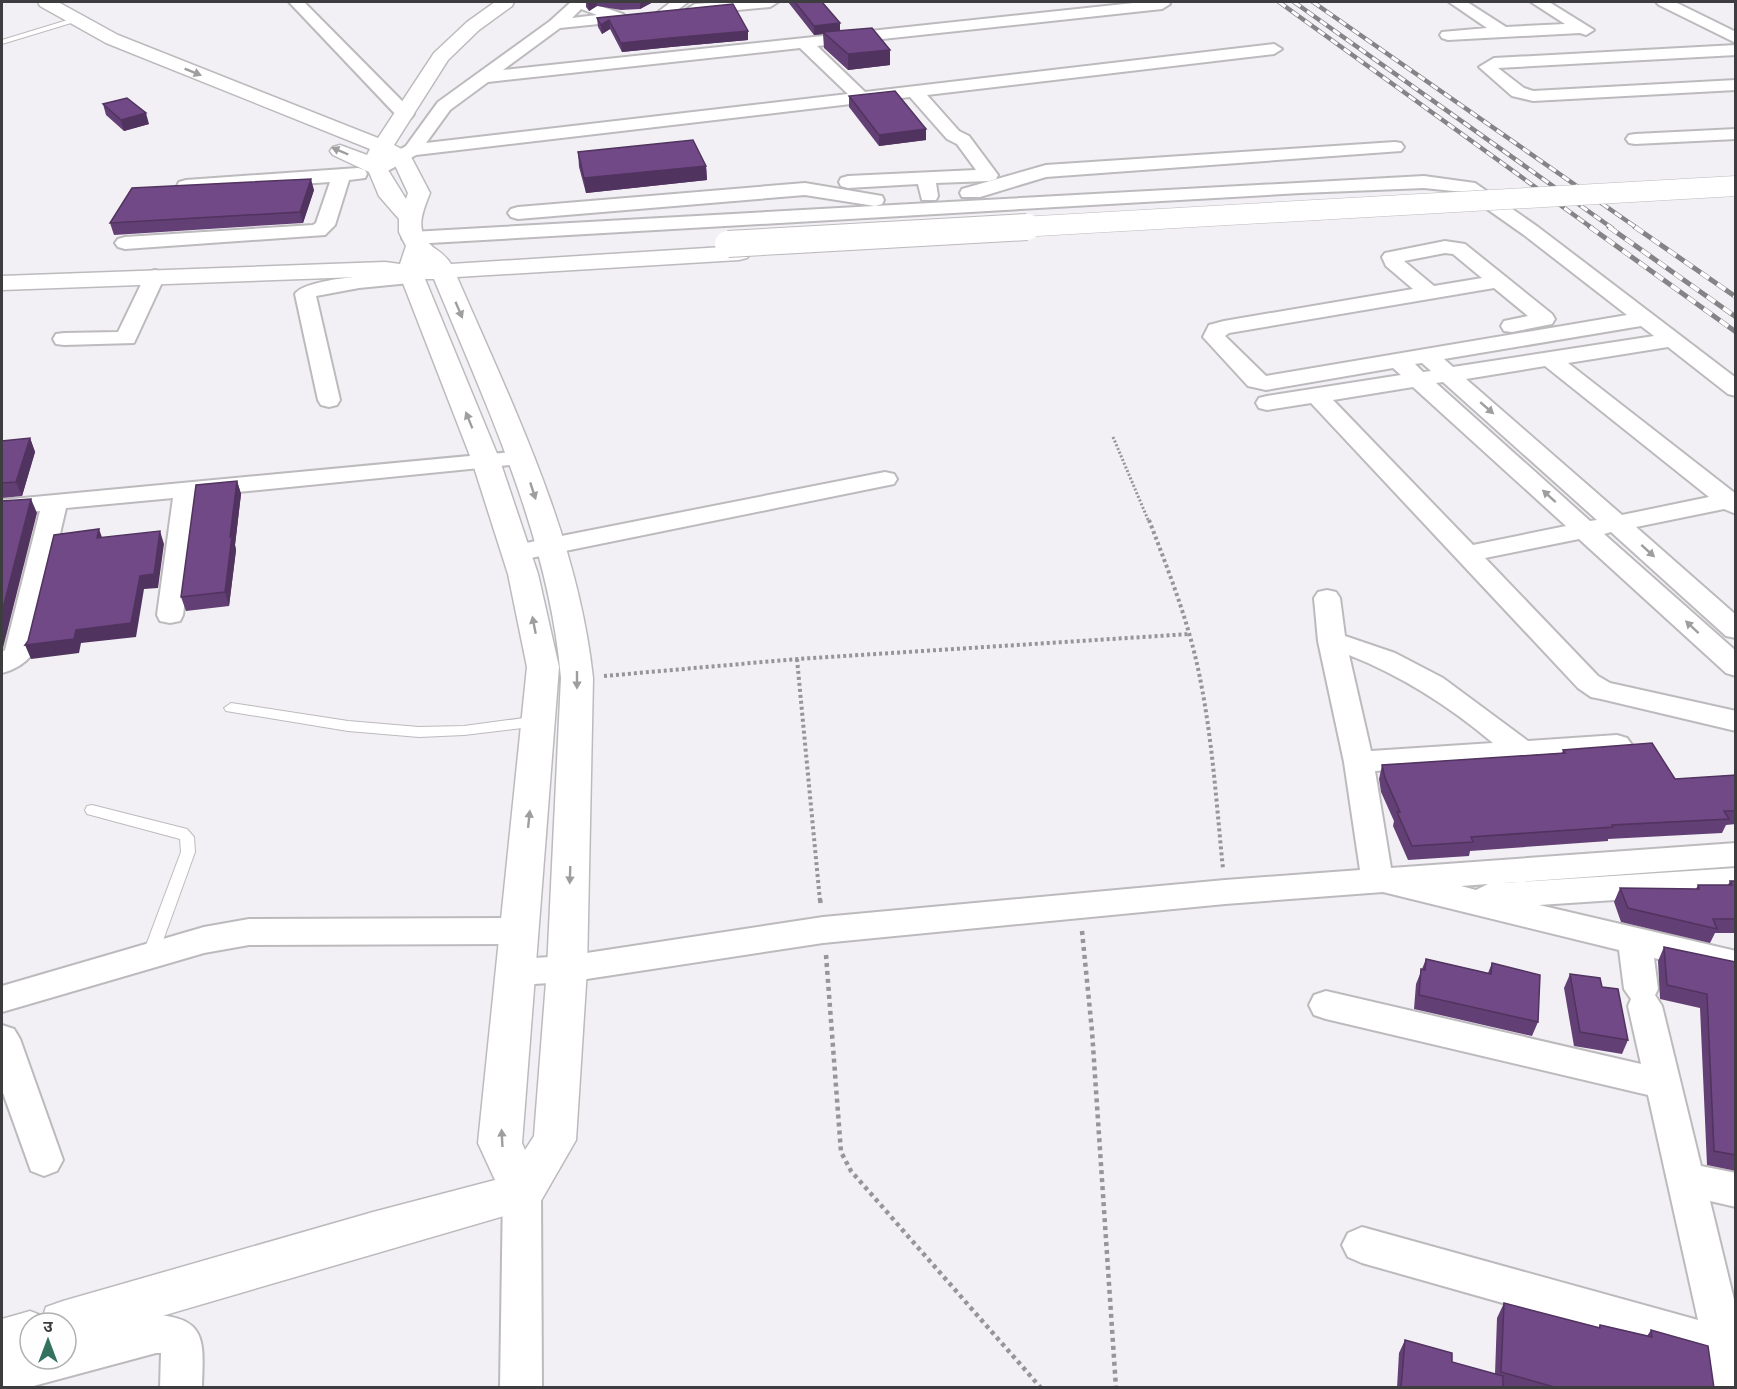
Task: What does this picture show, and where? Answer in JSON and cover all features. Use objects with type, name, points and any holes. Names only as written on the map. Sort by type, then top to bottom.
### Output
[{"type":"street","points":[[46,2],[112,39],[383,147],[407,153],[1274,50]]},
{"type":"street","points":[[296,2],[405,114]]},
{"type":"street","points":[[377,169],[383,147],[441,57],[472,26],[506,2]]},
{"type":"street","points":[[173,186],[341,176],[377,169],[407,153],[444,105],[487,77],[556,24],[579,2],[618,17]]},
{"type":"street","points":[[666,12],[680,2]]},
{"type":"street","points":[[556,24],[770,2]]},
{"type":"street","points":[[1457,2],[1503,32]]},
{"type":"street","points":[[1541,3],[1568,2]]},
{"type":"street","points":[[1664,2],[1736,38]]},
{"type":"street","points":[[1541,3],[1629,57]]},
{"type":"street","points":[[487,77],[1162,4]]},
{"type":"street","points":[[26,6],[51,27],[377,169],[390,196],[486,461],[526,585],[543,667],[517,931],[517,972],[500,1143],[522,1192],[521,1388]]},
{"type":"street","points":[[1448,35],[1583,28]]},
{"type":"street","points":[[806,44],[862,98]]},
{"type":"street","points":[[1736,50],[1494,63],[1487,67],[1518,92],[1533,96],[1736,85]]},
{"type":"street","points":[[848,182],[924,195],[989,175],[963,140],[953,135],[915,92]]},
{"type":"street","points":[[1635,139],[1736,134]]},
{"type":"street","points":[[328,400],[305,294],[309,291],[359,282],[496,215],[805,189],[865,200],[994,190],[1026,175],[1046,171],[1395,147]]},
{"type":"street","points":[[78,1319],[362,1235],[522,1192],[555,1140],[567,969],[577,678],[574,647],[550,546],[522,458],[412,256],[419,193],[407,153]]},
{"type":"street","points":[[125,243],[318,231],[325,225],[341,176]]},
{"type":"street","points":[[2,283],[155,276],[412,256],[924,195],[1452,183],[1468,187],[1532,231],[1736,389]]},
{"type":"street","points":[[734,249],[1736,186]]},
{"type":"street","points":[[412,256],[734,249],[1736,193]]},
{"type":"street","points":[[1267,403],[1316,395],[1423,368],[1529,331],[1544,319],[1500,281],[1454,247],[1392,257],[1393,262],[1430,293]]},
{"type":"street","points":[[64,339],[126,338],[155,276]]},
{"type":"street","points":[[1500,281],[1217,330],[1214,337],[1257,381],[1266,383],[1398,361],[1449,375],[1672,340]]},
{"type":"street","points":[[1246,370],[1529,331],[1644,319]]},
{"type":"street","points":[[1529,331],[1556,358],[1732,504]]},
{"type":"street","points":[[1423,368],[1587,530],[1736,667]]},
{"type":"street","points":[[1449,375],[1736,630]]},
{"type":"street","points":[[1316,395],[1588,682],[1601,690],[1736,721]]},
{"type":"street","points":[[2,507],[522,458]]},
{"type":"street","points":[[516,553],[885,479]]},
{"type":"street","points":[[170,615],[187,489]]},
{"type":"street","points":[[2,664],[18,654],[55,502]]},
{"type":"street","points":[[1468,554],[1732,504]]},
{"type":"street","points":[[1327,598],[1332,641],[1359,762],[1377,879]]},
{"type":"street","points":[[1332,641],[1364,649],[1409,669],[1472,710],[1522,751]]},
{"type":"street","points":[[1359,762],[1617,745]]},
{"type":"street","points":[[517,972],[567,969],[823,930],[1377,879],[1736,854]]},
{"type":"street","points":[[1377,879],[1465,898],[1635,942],[1736,964]]},
{"type":"street","points":[[1465,898],[1736,880]]},
{"type":"street","points":[[2,999],[204,940],[249,932],[517,931]]},
{"type":"street","points":[[1635,942],[1643,997],[1685,1179],[1730,1349],[1734,1388]]},
{"type":"street","points":[[1326,1005],[1664,1084]]},
{"type":"street","points":[[2,1039],[44,1160]]},
{"type":"street","points":[[1685,1179],[1736,1190]]},
{"type":"street","points":[[1362,1245],[1730,1349]]},
{"type":"street","points":[[78,1354],[156,1334],[174,1335],[182,1345],[181,1388]]},
{"type":"street","points":[[2,1341],[18,1336]]},
{"type":"street","points":[[2,1375],[18,1371]]},
{"type":"lane","points":[[2,42],[77,20]]},
{"type":"lane","points":[[231,708],[376,729],[420,732],[451,732],[539,721]]},
{"type":"lane","points":[[92,810],[182,833],[187,837],[188,852],[150,956]]},
{"type":"path","points":[[1113,437],[1152,529],[1190,634],[1208,728],[1225,892]]},
{"type":"path","points":[[577,678],[797,659],[1190,634]]},
{"type":"path","points":[[797,659],[835,1057],[841,1152],[851,1171],[1041,1388]]},
{"type":"path","points":[[1080,908],[1092,1031],[1116,1388]]},
{"type":"building","points":[[795,2],[822,2],[840,23],[814,26]]},
{"type":"building","points":[[733,4],[748,31],[621,43],[609,20],[601,25],[597,18]]},
{"type":"building","points":[[872,28],[890,50],[848,54],[823,32]]},
{"type":"building","points":[[895,91],[926,129],[879,135],[849,96]]},
{"type":"building","points":[[127,98],[146,113],[121,120],[103,104]]},
{"type":"building","points":[[693,140],[706,166],[584,178],[578,152]]},
{"type":"building","points":[[311,179],[300,212],[110,223],[132,188]]},
{"type":"building","points":[[30,438],[16,482],[2,483],[2,441]]},
{"type":"building","points":[[237,481],[225,592],[181,597],[196,485]]},
{"type":"building","points":[[31,499],[2,612],[2,501]]},
{"type":"building","points":[[99,529],[97,538],[160,531],[154,574],[140,576],[131,623],[76,630],[74,639],[25,645],[28,641],[54,535]]},
{"type":"building","points":[[1652,743],[1675,779],[1736,775],[1736,811],[1724,811],[1729,819],[1612,825],[1613,827],[1471,837],[1473,842],[1412,846],[1397,812],[1400,812],[1385,778],[1382,765],[1565,753],[1563,750]]},
{"type":"building","points":[[1730,881],[1736,881],[1736,919],[1713,919],[1717,929],[1628,908],[1620,888],[1699,889],[1698,885],[1732,885]]},
{"type":"building","points":[[1664,947],[1736,962],[1736,1155],[1714,1151],[1707,994],[1667,985]]},
{"type":"building","points":[[1426,959],[1491,974],[1492,963],[1540,975],[1538,1022],[1419,995],[1421,969],[1425,970]]},
{"type":"building","points":[[1570,974],[1600,978],[1602,987],[1618,989],[1628,1040],[1580,1032]]},
{"type":"building","points":[[1504,1303],[1600,1328],[1600,1325],[1652,1337],[1651,1330],[1708,1346],[1714,1388],[1558,1388],[1501,1372]]},
{"type":"building","points":[[1405,1340],[1452,1353],[1452,1362],[1503,1376],[1503,1388],[1401,1388]]},
{"type":"railway","points":[[1279,2],[1592,228]]},
{"type":"railway","points":[[1294,2],[1612,228]]},
{"type":"railway","points":[[1313,2],[1637,228]]},
{"type":"railway","points":[[1590,227],[1736,332]]},
{"type":"railway","points":[[1609,227],[1736,317]]},
{"type":"railway","points":[[1635,227],[1736,297]]}]
